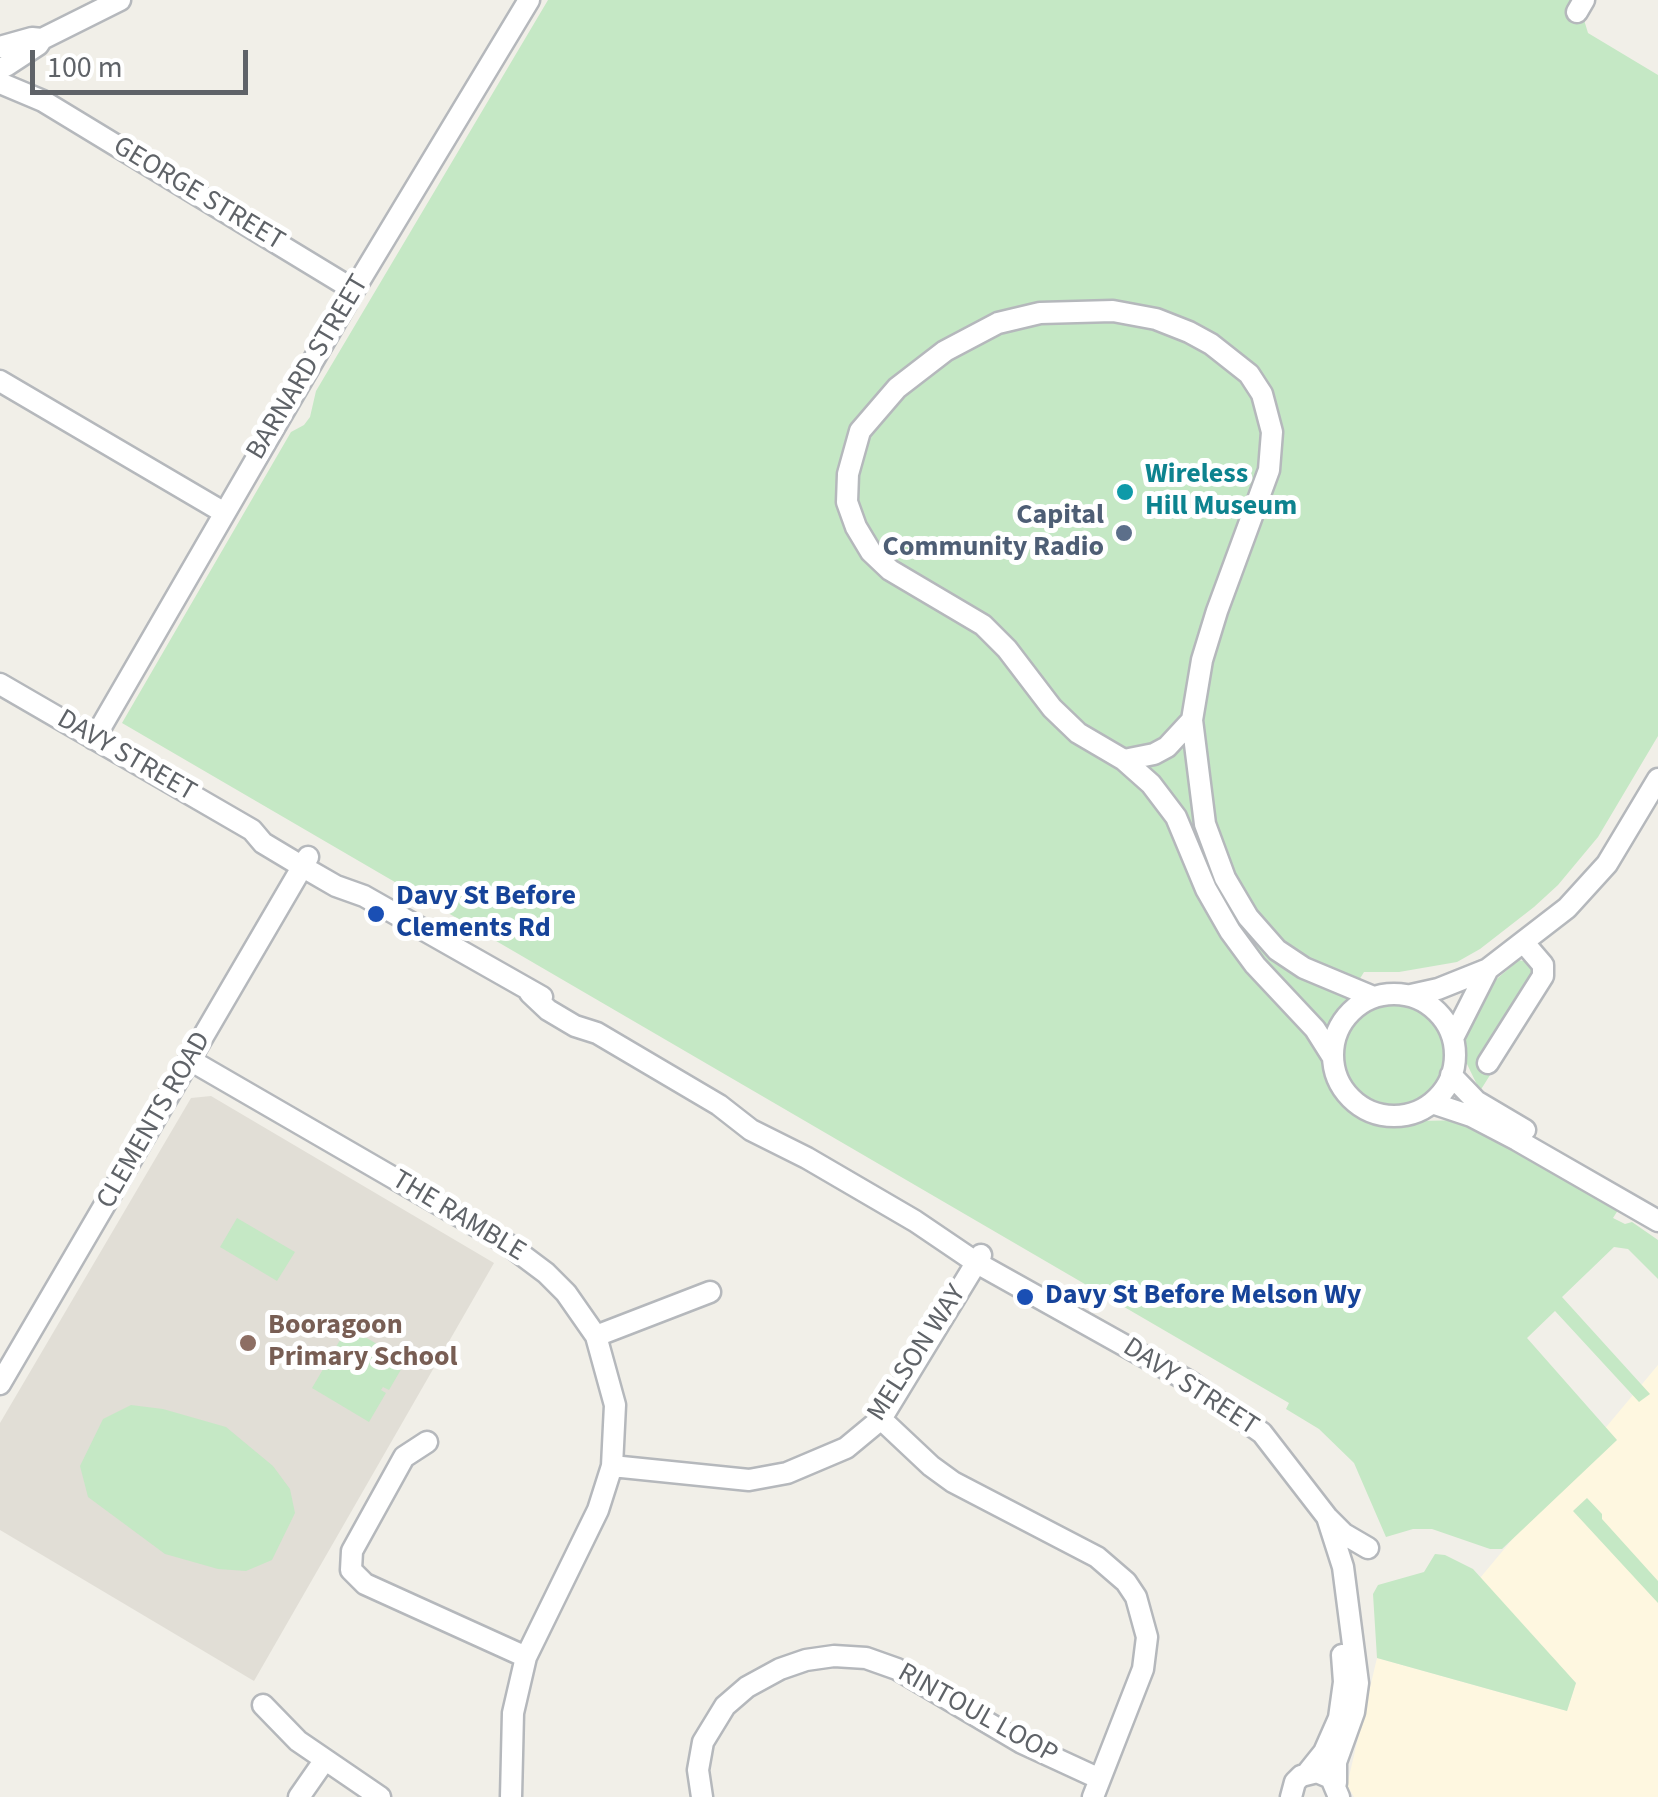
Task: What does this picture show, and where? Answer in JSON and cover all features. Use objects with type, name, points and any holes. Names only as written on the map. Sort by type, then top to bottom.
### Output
[{"type":"street","points":[[2,65],[38,46],[42,39],[120,0]]},
{"type":"street","name":"BARNARD STREET","points":[[94,739],[223,512],[529,0]]},
{"type":"street","name":"GEORGE STREET","points":[[2,65],[43,101],[354,290]]},
{"type":"street","points":[[1488,969],[1453,1038],[1451,1075],[1432,1104],[1404,1116],[1386,1117],[1351,1100],[1338,1080],[1332,1056],[1315,1030],[1255,965],[1230,931],[1206,889],[1176,817],[1151,784],[1124,760],[1078,733],[1052,708],[1007,648],[983,625],[890,570],[871,552],[847,502],[848,474],[860,431],[898,388],[966,338],[998,323],[1040,313],[1083,310],[1137,314],[1175,326],[1212,344],[1250,374],[1262,394],[1272,432],[1269,470],[1217,611],[1202,660],[1192,720],[1205,824],[1225,878],[1248,918],[1278,950],[1304,968],[1371,996],[1411,995],[1438,989],[1488,969],[1567,908],[1599,873],[1658,779]]},
{"type":"street","points":[[0,381],[223,512]]},
{"type":"street","name":"DAVY STREET","points":[[0,684],[252,830],[263,844],[306,862],[336,886],[364,896],[530,994],[556,1002],[597,1033],[719,1105],[787,1138],[808,1158],[1245,1418],[1278,1450],[1327,1516],[1343,1567],[1358,1683],[1354,1712],[1336,1762],[1337,1790]]},
{"type":"street","points":[[1124,760],[1167,747],[1192,720]]},
{"type":"street","name":"CLEMENTS ROAD","points":[[0,1384],[306,862]]},
{"type":"street","points":[[1488,1063],[1543,976],[1543,965],[1525,944]]},
{"type":"street","points":[[1411,995],[1444,1019],[1453,1038]]},
{"type":"street","points":[[1332,1056],[1344,1022],[1371,996]]},
{"type":"street","name":"THE RAMBLE","points":[[190,1060],[506,1243],[566,1293],[596,1336],[614,1404],[612,1466],[598,1510],[526,1657],[513,1713],[511,1797]]},
{"type":"street","points":[[1451,1075],[1476,1100],[1658,1206]]},
{"type":"street","points":[[1432,1104],[1471,1116],[1658,1220]]},
{"type":"street","name":"MELSON WAY","points":[[612,1466],[728,1480],[770,1476],[828,1458],[864,1436],[881,1418],[980,1258]]},
{"type":"street","points":[[596,1336],[710,1292]]},
{"type":"street","points":[[881,1418],[953,1482],[1097,1556],[1126,1582],[1136,1598],[1147,1636],[1143,1669],[1097,1788]]},
{"type":"street","points":[[427,1442],[404,1457],[352,1551],[351,1570],[364,1584],[526,1657]]},
{"type":"street","name":"DAVY STREET","points":[[1292,1797],[1295,1782],[1324,1752],[1339,1718],[1344,1682],[1337,1605],[1310,1498]]},
{"type":"street","points":[[1327,1516],[1344,1534],[1368,1548]]},
{"type":"street","name":"RINTOUL LOOP","points":[[702,1797],[698,1770],[704,1742],[725,1706],[747,1687],[780,1669],[834,1656],[866,1658],[897,1670],[1097,1788]]},
{"type":"street","points":[[263,1705],[324,1761],[380,1797]]},
{"type":"street","points":[[299,1797],[324,1761]]},
{"type":"street","points":[[1308,1772],[1324,1773],[1337,1790]]},
{"type":"shaded area","name":"Booragoon Primary School","points":[[211,1096],[494,1263],[254,1681],[0,1530],[0,1423],[191,1098]]},
{"type":"shaded area","points":[[1658,1365],[1658,1797],[1354,1797],[1347,1785],[1377,1658],[1567,1711],[1576,1683],[1480,1578]]},
{"type":"green space","points":[[548,0],[1578,0],[1588,33],[1658,75],[1658,736],[1598,837],[1558,885],[1480,949],[1457,962],[1399,972],[1364,972],[1350,995],[1355,1000],[1339,1014],[1317,1050],[1341,1102],[1370,1122],[1467,1120],[1620,1207],[1613,1218],[1625,1224],[1632,1222],[1658,1240],[1658,1279],[1628,1249],[1614,1247],[1562,1297],[1650,1394],[1639,1402],[1555,1311],[1527,1338],[1617,1440],[1502,1549],[1490,1549],[1432,1529],[1413,1529],[1386,1537],[1354,1463],[1319,1429],[1286,1409],[1289,1403],[122,723],[291,432],[310,417],[316,391]]},
{"type":"green space","points":[[1519,960],[1531,963],[1535,976],[1497,1064],[1480,1091],[1462,1042],[1465,1025],[1480,993]]},
{"type":"green space","points":[[1395,1001],[1415,1005],[1432,1017],[1444,1034],[1448,1054],[1444,1074],[1432,1091],[1415,1103],[1395,1107],[1375,1103],[1358,1091],[1346,1074],[1342,1054],[1346,1034],[1358,1017],[1375,1005]]},
{"type":"green space","points":[[237,1218],[295,1252],[277,1281],[220,1247]]},
{"type":"green space","points":[[348,1327],[406,1361],[389,1390],[381,1390],[386,1393],[369,1422],[312,1388],[329,1359],[335,1362],[331,1355]]},
{"type":"green space","points":[[131,1405],[163,1409],[226,1427],[273,1466],[290,1489],[295,1513],[272,1560],[246,1571],[218,1569],[165,1554],[88,1497],[80,1466],[103,1419]]},
{"type":"green space","points":[[1587,1498],[1658,1581],[1658,1603],[1573,1511]]},
{"type":"green space","points":[[1435,1554],[1473,1569],[1576,1683],[1567,1711],[1377,1658],[1373,1594],[1378,1585],[1424,1572]]},
{"type":"place","name":"Wireless Hill Museum","points":[[1125,492]]},
{"type":"place","name":"Capital Community Radio","points":[[1124,533]]},
{"type":"place","name":"Davy St Before Clements Rd","points":[[376,914]]},
{"type":"place","name":"Davy St Before Melson Wy","points":[[1025,1297]]},
{"type":"place","name":"Booragoon Primary School","points":[[248,1343]]}]
